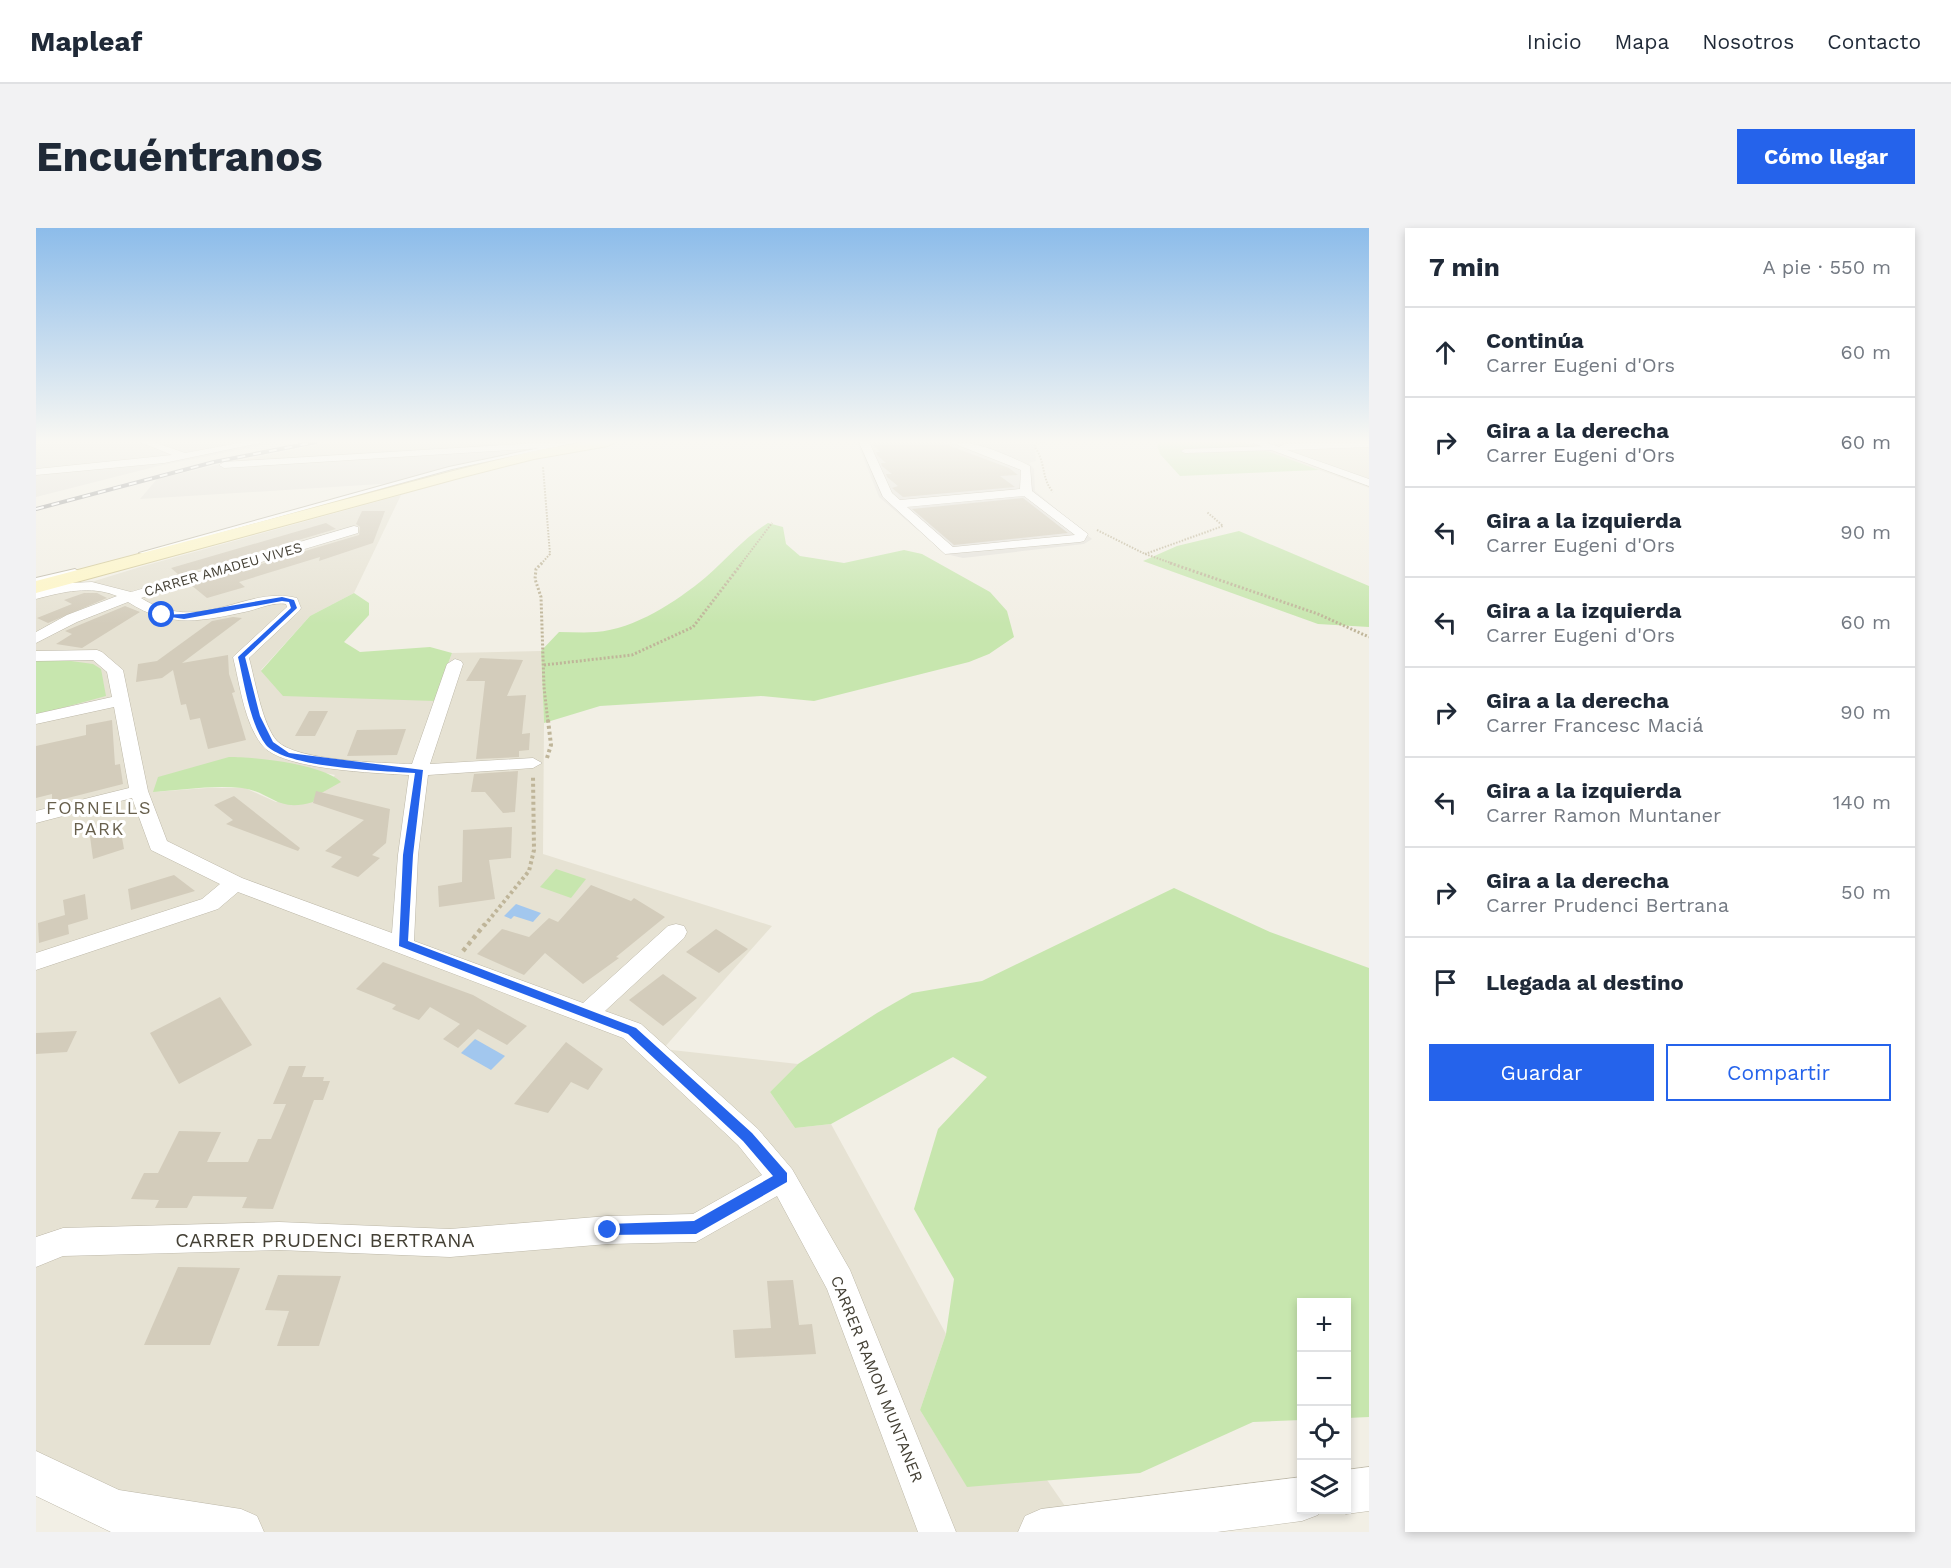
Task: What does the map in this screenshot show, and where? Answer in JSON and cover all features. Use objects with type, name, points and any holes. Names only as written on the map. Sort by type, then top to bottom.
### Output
[{"type":"main road","points":[[36,587],[354,503]]},
{"type":"street","points":[[898,504],[910,503]]},
{"type":"street","points":[[898,504],[950,551],[1080,538],[1082,534],[1040,503]]},
{"type":"street","name":"CARRER AMADEU VIVES","points":[[126,596],[354,530]]},
{"type":"street","points":[[36,595],[92,585],[111,588],[162,615],[184,616],[282,599],[292,601],[294,608],[241,657],[256,716],[269,743],[286,755],[359,767],[419,770],[533,763]]},
{"type":"street","points":[[36,638],[66,619],[126,596]]},
{"type":"street","name":"CARRER RAMON MUNTANER","points":[[36,656],[97,655],[115,670],[139,791],[158,845],[235,883],[632,1031],[748,1137],[782,1178],[839,1281],[937,1532]]},
{"type":"street","points":[[403,944],[408,855],[419,770],[455,664]]},
{"type":"street","points":[[36,719],[121,699]]},
{"type":"street","points":[[36,817],[139,791]]},
{"type":"street","points":[[36,962],[210,904],[235,883]]},
{"type":"street","points":[[586,1014],[676,932]]},
{"type":"street","name":"CARRER PRUDENCI BERTRANA","points":[[36,1252],[63,1242],[279,1236],[450,1243],[608,1230],[696,1228],[782,1178]]},
{"type":"street","points":[[36,1473],[116,1512],[241,1532]]},
{"type":"street","points":[[1351,1492],[1369,1490]]},
{"type":"street","points":[[1041,1532],[1297,1500]]},
{"type":"lane","points":[[36,580],[322,503]]},
{"type":"path","points":[[453,963],[529,871],[534,850],[533,763],[547,758],[550,744],[542,597],[535,579],[536,569],[550,554],[547,503]]},
{"type":"path","points":[[1145,554],[1223,526],[1207,512]]},
{"type":"path","points":[[544,665],[632,655],[693,627],[772,522]]},
{"type":"path","points":[[1092,527],[1145,554],[1313,612],[1369,637]]},
{"type":"shaded area","points":[[373,503],[397,503],[354,593],[310,616],[261,670],[434,701],[452,653],[541,651],[544,723],[543,854],[772,926],[663,1049],[798,1064],[770,1092],[795,1128],[831,1124],[946,1334],[920,1410],[967,1486],[1047,1480],[1083,1532],[122,1532],[36,1452],[36,599],[140,567]],"holes":[[[316,771],[335,775],[316,796],[276,802],[245,788],[153,792]]]},
{"type":"shaded area","points":[[886,503],[1049,503],[1092,539],[1084,544],[963,558],[946,554]]},
{"type":"green space","points":[[768,523],[783,527],[786,544],[800,556],[844,563],[904,550],[922,554],[990,592],[1007,611],[1014,637],[989,654],[969,662],[814,701],[761,696],[600,706],[544,723],[541,651],[559,632],[611,630],[654,613],[694,586],[751,535]]},
{"type":"green space","points":[[1239,531],[1369,586],[1369,627],[1318,624],[1143,561],[1177,546]]},
{"type":"green space","points":[[354,593],[369,603],[369,615],[344,642],[360,652],[430,647],[452,653],[434,701],[283,696],[261,671],[310,616]]},
{"type":"green space","points":[[36,661],[71,661],[93,664],[101,669],[106,696],[36,715]]},
{"type":"green space","points":[[229,757],[255,758],[305,766],[320,770],[341,782],[316,796],[313,802],[301,805],[282,803],[252,790],[231,787],[153,792],[158,777]]},
{"type":"green space","points":[[556,869],[586,879],[571,898],[540,887]]},
{"type":"green space","points":[[1174,888],[1270,932],[1369,968],[1369,1417],[1351,1418],[1351,1298],[1297,1298],[1297,1420],[1253,1422],[1140,1473],[967,1487],[920,1410],[946,1334],[954,1279],[914,1209],[938,1129],[987,1077],[953,1057],[831,1124],[795,1128],[770,1092],[798,1064],[912,993],[982,981]]},
{"type":"water","points":[[516,904],[541,913],[533,922],[514,916],[511,919],[504,916]]},
{"type":"water","points":[[475,1039],[505,1056],[491,1070],[461,1053]]},
{"type":"building","points":[[974,503],[1029,503],[1068,533],[954,545],[912,509]]},
{"type":"building","points":[[362,511],[385,511],[373,543],[319,561],[320,557],[239,582],[245,587],[207,598],[191,585],[359,535],[360,527],[356,524]]},
{"type":"building","points":[[326,523],[336,529],[179,575],[171,568]]},
{"type":"building","points":[[84,593],[97,593],[107,598],[48,623],[37,618],[72,604],[64,600]]},
{"type":"building","points":[[125,606],[140,612],[82,648],[56,644],[72,634],[65,631]]},
{"type":"building","points":[[233,617],[242,618],[182,663],[228,655],[229,674],[235,692],[232,693],[246,740],[208,749],[200,718],[190,720],[186,704],[181,705],[173,670],[162,678],[136,682],[138,664],[157,661],[212,621]]},
{"type":"building","points":[[480,658],[523,660],[507,696],[526,695],[522,734],[530,733],[529,750],[519,751],[519,757],[476,759],[485,681],[466,681]]},
{"type":"building","points":[[309,711],[328,711],[315,736],[295,736]]},
{"type":"building","points":[[112,720],[115,765],[120,764],[123,784],[52,802],[52,794],[36,798],[36,746],[86,735],[86,725]]},
{"type":"building","points":[[406,729],[397,755],[347,756],[357,730]]},
{"type":"building","points":[[518,771],[515,812],[503,813],[485,792],[471,792],[474,774]]},
{"type":"building","points":[[316,791],[390,809],[386,843],[372,855],[380,858],[358,877],[331,867],[342,857],[325,851],[364,820],[313,803]]},
{"type":"building","points":[[234,796],[300,848],[298,851],[226,824],[233,820],[214,805]]},
{"type":"building","points":[[119,821],[124,849],[93,859],[89,829]]},
{"type":"building","points":[[512,827],[511,858],[489,860],[495,899],[439,907],[438,886],[462,882],[463,830]]},
{"type":"building","points":[[174,875],[195,891],[131,910],[128,889]]},
{"type":"building","points":[[591,885],[631,901],[634,898],[665,917],[616,957],[619,958],[583,984],[545,953],[524,975],[477,954],[502,929],[529,937],[549,918],[558,922]]},
{"type":"building","points":[[85,894],[88,919],[68,925],[69,934],[39,943],[38,923],[65,915],[63,900]]},
{"type":"building","points":[[716,929],[748,949],[719,973],[686,952]]},
{"type":"building","points":[[383,962],[473,995],[527,1026],[507,1045],[478,1029],[458,1048],[443,1039],[460,1024],[430,1007],[419,1020],[392,1009],[396,1005],[356,989]]},
{"type":"building","points":[[663,974],[697,998],[663,1026],[629,1000]]},
{"type":"building","points":[[220,997],[252,1045],[179,1084],[150,1033]]},
{"type":"building","points":[[77,1031],[67,1052],[36,1054],[36,1033]]},
{"type":"building","points":[[566,1042],[603,1069],[588,1090],[571,1082],[548,1113],[514,1104]]},
{"type":"building","points":[[289,1066],[306,1066],[302,1077],[324,1077],[323,1081],[330,1081],[323,1100],[314,1100],[273,1209],[242,1208],[247,1197],[193,1196],[187,1208],[155,1208],[159,1200],[131,1199],[144,1173],[158,1173],[179,1131],[221,1132],[207,1162],[248,1162],[258,1139],[271,1139],[286,1104],[273,1104]]},
{"type":"building","points":[[178,1267],[240,1268],[210,1345],[144,1345]]},
{"type":"building","points":[[278,1275],[341,1276],[319,1346],[277,1346],[289,1311],[265,1310]]},
{"type":"building","points":[[793,1280],[799,1325],[812,1324],[816,1354],[735,1358],[733,1330],[771,1328],[767,1281]]},
{"type":"railway","points":[[36,509],[59,503]]},
{"type":"district","name":"FORNELLS PARK","points":[[99,817]]},
{"type":"route","points":[[162,615],[184,616],[282,599],[292,601],[294,608],[278,626],[241,657],[256,716],[269,743],[286,755],[359,767],[419,770],[408,855],[403,944],[632,1031],[748,1137],[782,1178],[696,1228],[608,1230]]}]
